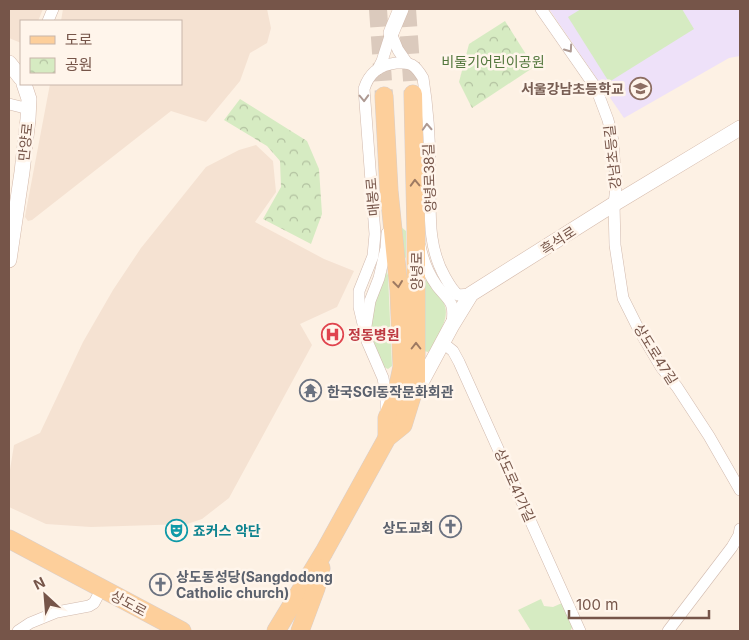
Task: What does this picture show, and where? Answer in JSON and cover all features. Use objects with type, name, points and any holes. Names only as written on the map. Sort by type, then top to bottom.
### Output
[{"type":"main road","name":"양녕로","points":[[276,631],[324,552],[388,438],[403,425],[416,383],[416,230],[412,94]]},
{"type":"main road","name":"양녕로","points":[[384,96],[388,191],[399,290],[402,367],[395,400],[386,418],[388,438]]},
{"type":"main road","name":"상도로","points":[[9,539],[182,631]]},
{"type":"main road","points":[[300,631],[316,588],[324,552]]},
{"type":"street","points":[[391,33],[402,9]]},
{"type":"street","name":"강남초등길","points":[[541,9],[596,88],[603,103],[613,141],[616,186],[614,204]]},
{"type":"street","name":"양녕로38길","points":[[391,33],[406,63],[411,64],[418,70],[423,78],[430,172],[431,237],[434,254],[456,296]]},
{"type":"street","name":"매봉로","points":[[386,418],[383,378],[366,338],[359,307],[359,291],[373,256],[375,234],[364,89],[367,80],[382,61],[391,33]]},
{"type":"street","points":[[9,63],[20,77]]},
{"type":"street","points":[[378,68],[391,64],[406,63]]},
{"type":"street","name":"만양로","points":[[9,260],[29,109],[29,98],[24,85]]},
{"type":"street","points":[[9,104],[29,109]]},
{"type":"street","name":"흑석로","points":[[414,389],[423,379],[452,325],[456,296],[740,128]]},
{"type":"street","points":[[366,338],[370,301],[379,278],[386,248],[388,191]]},
{"type":"street","name":"상도로47길","points":[[614,204],[615,244],[623,298],[661,367],[687,403],[740,490]]},
{"type":"street","points":[[416,230],[427,266],[437,285],[456,296],[452,325]]},
{"type":"street","name":"상도로41가길","points":[[443,343],[453,351],[460,362],[580,631]]},
{"type":"street","points":[[668,631],[736,545],[740,529]]},
{"type":"street","name":"상도로","points":[[18,631],[30,623],[57,612],[89,606],[94,602],[102,588]]},
{"type":"shaded area","points":[[9,9],[43,9],[38,20],[20,20],[20,43],[9,38]]},
{"type":"shaded area","points":[[63,9],[267,9],[271,28],[267,43],[250,53],[240,81],[206,122],[171,111],[32,220],[28,221],[25,217],[50,85],[182,85],[182,20],[61,20]]},
{"type":"shaded area","name":"서울강남초등학교","points":[[549,9],[740,9],[740,56],[729,58],[624,118]]},
{"type":"shaded area","points":[[256,145],[273,161],[276,192],[255,222],[324,259],[354,271],[337,307],[300,324],[312,345],[229,498],[202,519],[187,524],[91,527],[46,524],[9,507],[9,476],[14,445],[40,433],[83,342],[113,290],[141,248],[206,167],[239,150]]},
{"type":"green space","points":[[581,9],[682,9],[694,29],[609,82],[568,17]]},
{"type":"green space","name":"비둘기어린이공원","points":[[505,21],[534,67],[472,108],[459,82],[469,44]]},
{"type":"green space","points":[[240,99],[307,141],[319,169],[322,214],[311,244],[263,219],[281,187],[280,161],[267,146],[224,120]]},
{"type":"green space","points":[[401,227],[406,231],[406,257],[403,262]]},
{"type":"green space","points":[[386,271],[388,275],[392,366],[388,369],[384,367],[377,352],[371,329],[373,309]]},
{"type":"green space","points":[[427,280],[442,299],[446,310],[444,323],[438,338],[428,352],[424,351],[425,281]]},
{"type":"green space","points":[[541,599],[544,606],[553,607],[562,603],[573,626],[570,631],[531,631],[518,610]]},
{"type":"tunnel","points":[[378,9],[384,96]]},
{"type":"tunnel","points":[[407,9],[413,94]]},
{"type":"place","name":"서울강남초등학교","points":[[640,88]]},
{"type":"place","name":"정동병원","points":[[332,334]]},
{"type":"place","name":"한국SGI동작문화회관","points":[[311,391]]},
{"type":"place","name":"상도교회","points":[[450,527]]},
{"type":"place","name":"죠커스 악단","points":[[177,530]]},
{"type":"place","name":"상도동성당(Sangdodong Catholic church)","points":[[160,584]]}]
